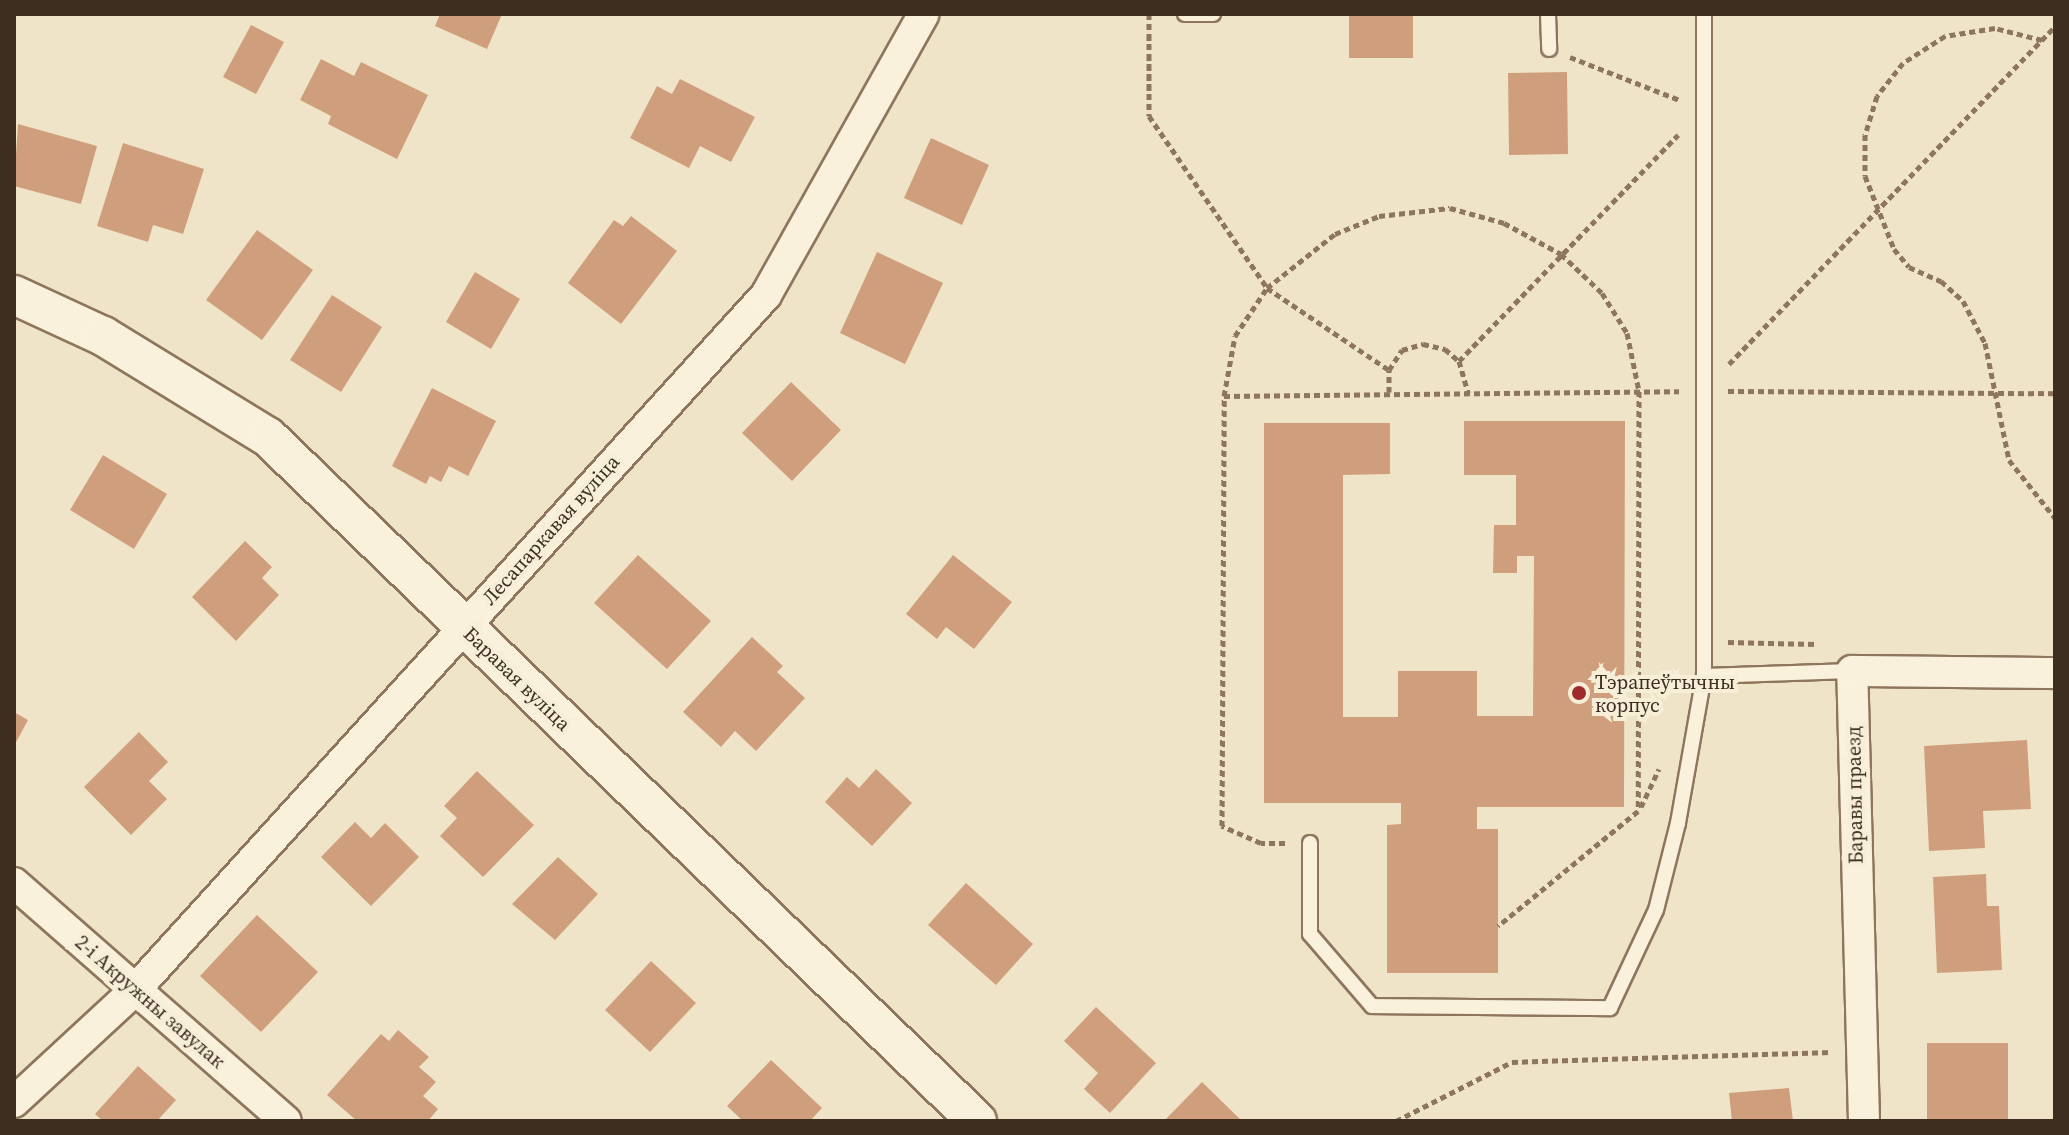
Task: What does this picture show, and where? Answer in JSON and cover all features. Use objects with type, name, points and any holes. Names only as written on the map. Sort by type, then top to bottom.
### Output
[{"type":"street","name":"Лесапаркавая вуліца","points":[[14,1102],[135,990],[766,295],[924,14]]},
{"type":"street","name":"Баравая вуліца","points":[[14,295],[103,336],[268,437],[977,1121]]},
{"type":"street","points":[[1852,671],[2055,673]]},
{"type":"street","name":"Баравы праезд","points":[[1852,671],[1864,1121]]},
{"type":"street","name":"2-і Акружны завулак","points":[[14,883],[286,1121]]},
{"type":"lane","points":[[1185,14],[1213,14]]},
{"type":"lane","points":[[1548,14],[1549,49]]},
{"type":"lane","points":[[1310,843],[1310,934],[1372,1006],[1610,1008],[1656,910],[1678,823],[1704,676],[1704,14]]},
{"type":"lane","points":[[1704,676],[1852,671]]},
{"type":"path","points":[[1149,14],[1149,116],[1267,288],[1389,370]]},
{"type":"path","points":[[1703,391],[1878,215],[2055,27]]},
{"type":"path","points":[[2043,40],[1995,28],[1945,36],[1903,63],[1877,96],[1865,135],[1865,176],[1878,215],[1909,267],[1941,281],[1963,301],[1985,343],[2009,460],[2055,518]]},
{"type":"path","points":[[1459,361],[1704,109],[1549,49]]},
{"type":"path","points":[[1310,843],[1261,843],[1222,826],[1224,396],[1235,336],[1267,288],[1335,234],[1379,216],[1450,208],[1504,223],[1561,254],[1602,293],[1627,333],[1639,391],[1638,811],[1498,926]]},
{"type":"path","points":[[1389,392],[1389,370],[1402,350],[1423,344],[1445,349],[1459,361],[1468,393]]},
{"type":"path","points":[[1224,396],[1639,391],[2055,393]]},
{"type":"path","points":[[2049,514],[2055,507]]},
{"type":"path","points":[[1396,1121],[1512,1062],[1860,1051]]},
{"type":"building","points":[[440,14],[502,14],[487,49],[435,26]]},
{"type":"building","points":[[1349,14],[1413,14],[1413,58],[1349,58]]},
{"type":"building","points":[[251,25],[284,42],[256,94],[223,77]]},
{"type":"building","points":[[321,59],[354,76],[361,62],[428,95],[397,159],[328,124],[331,116],[300,100]]},
{"type":"building","points":[[1567,72],[1568,154],[1509,155],[1508,73]]},
{"type":"building","points":[[680,79],[755,117],[731,162],[700,146],[689,168],[630,138],[657,86],[672,94]]},
{"type":"building","points":[[18,124],[97,146],[81,204],[14,186]]},
{"type":"building","points":[[931,138],[989,165],[962,225],[904,198]]},
{"type":"building","points":[[123,143],[204,169],[183,234],[153,225],[148,242],[97,226]]},
{"type":"building","points":[[631,216],[677,251],[621,324],[568,283],[614,220],[623,226]]},
{"type":"building","points":[[257,230],[313,270],[262,340],[206,300]]},
{"type":"building","points":[[877,252],[943,283],[905,364],[840,333]]},
{"type":"building","points":[[475,272],[520,299],[491,349],[446,322]]},
{"type":"building","points":[[332,295],[382,327],[341,392],[290,360]]},
{"type":"building","points":[[791,382],[841,430],[792,481],[742,433]]},
{"type":"building","points":[[432,388],[496,421],[468,476],[449,466],[441,482],[430,476],[426,484],[392,466]]},
{"type":"building","name":"Тэрапеўтычны корпус","points":[[1464,421],[1625,421],[1624,807],[1477,807],[1477,829],[1498,829],[1498,973],[1387,973],[1387,825],[1401,824],[1401,803],[1264,803],[1264,423],[1390,423],[1390,474],[1343,475],[1343,717],[1398,717],[1398,671],[1477,671],[1477,716],[1533,716],[1534,556],[1517,556],[1517,573],[1493,573],[1494,525],[1516,525],[1516,475],[1464,475]]},
{"type":"building","points":[[103,455],[167,494],[134,549],[70,510]]},
{"type":"building","points":[[245,541],[272,567],[262,578],[279,595],[236,641],[192,597]]},
{"type":"building","points":[[638,555],[711,621],[667,669],[594,603]]},
{"type":"building","points":[[953,555],[1012,602],[974,649],[946,627],[937,639],[906,614]]},
{"type":"building","points":[[752,637],[783,666],[777,672],[805,698],[756,751],[735,731],[721,747],[683,712]]},
{"type":"building","points":[[14,712],[28,720],[14,746]]},
{"type":"building","points":[[139,732],[168,762],[149,781],[167,799],[131,835],[84,787]]},
{"type":"building","points":[[2027,740],[2031,809],[1983,811],[1985,848],[1929,851],[1924,746]]},
{"type":"building","points":[[876,769],[912,803],[872,846],[825,802],[847,777],[859,788]]},
{"type":"building","points":[[477,771],[534,825],[483,877],[440,836],[457,818],[444,806]]},
{"type":"building","points":[[355,822],[371,838],[385,823],[419,857],[371,906],[321,857]]},
{"type":"building","points":[[558,857],[598,894],[555,940],[512,904]]},
{"type":"building","points":[[1986,874],[1987,906],[1999,906],[2002,970],[1937,973],[1933,877]]},
{"type":"building","points":[[966,883],[1033,944],[996,985],[928,925]]},
{"type":"building","points":[[257,915],[318,972],[261,1032],[200,976]]},
{"type":"building","points":[[651,961],[696,1003],[650,1052],[605,1010]]},
{"type":"building","points":[[1096,1007],[1156,1063],[1110,1113],[1084,1089],[1098,1073],[1064,1041]]},
{"type":"building","points":[[398,1030],[429,1057],[419,1067],[436,1082],[423,1096],[438,1109],[428,1121],[357,1121],[327,1095],[381,1034],[389,1041]]},
{"type":"building","points":[[1927,1043],[2008,1043],[2008,1121],[1927,1121]]},
{"type":"building","points":[[771,1060],[822,1108],[810,1121],[743,1121],[727,1106]]},
{"type":"building","points":[[138,1066],[176,1100],[157,1121],[103,1121],[95,1114]]},
{"type":"building","points":[[1202,1082],[1242,1121],[1164,1121]]},
{"type":"building","points":[[1789,1088],[1793,1121],[1732,1121],[1729,1093]]},
{"type":"place","name":"Тэрапеўтычны корпус","points":[[1579,693]]}]
